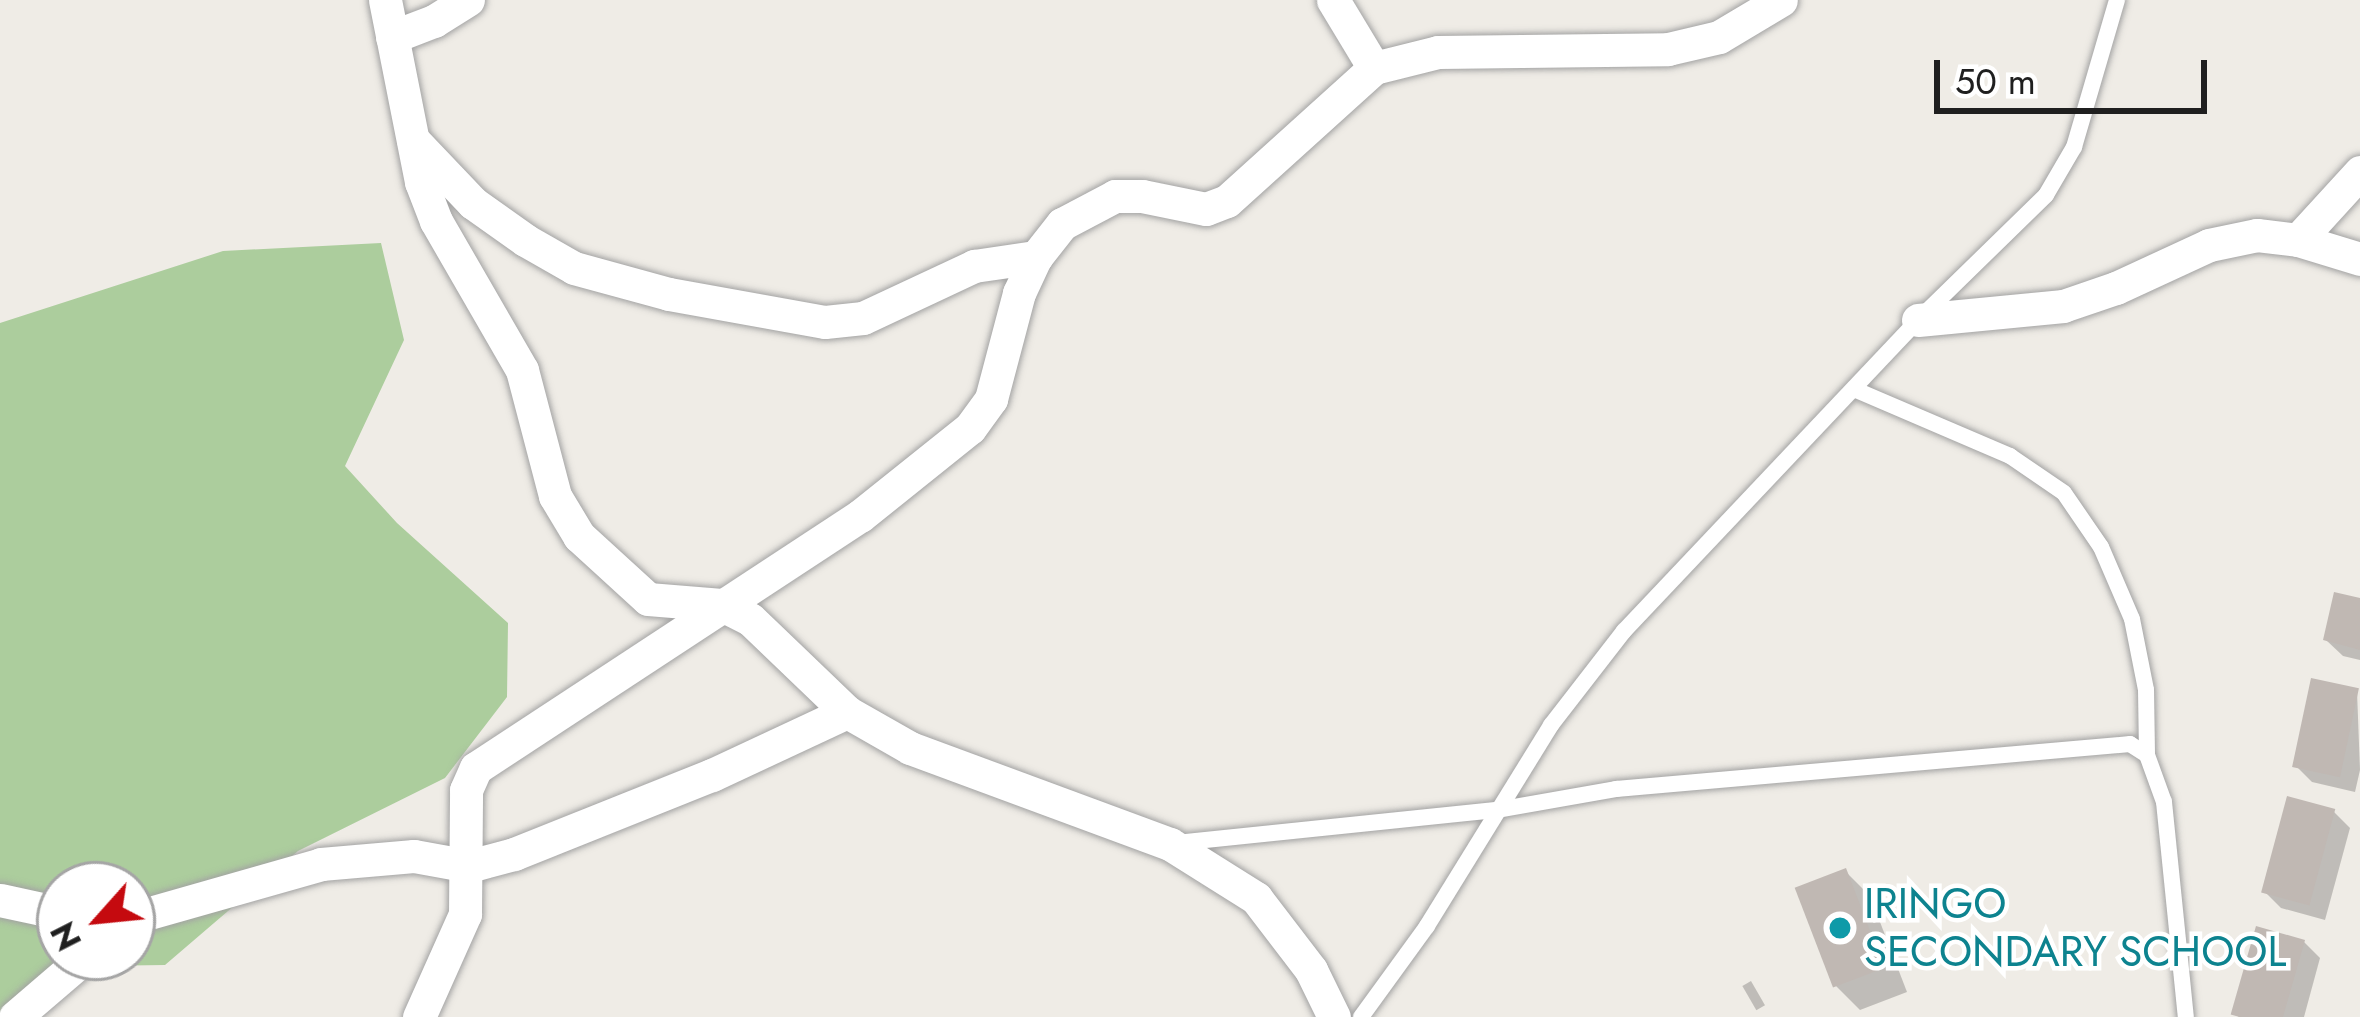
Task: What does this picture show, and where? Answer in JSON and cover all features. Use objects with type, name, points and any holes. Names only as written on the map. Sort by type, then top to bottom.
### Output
[{"type":"street","points":[[385,0],[412,139],[436,221],[522,370],[555,496],[579,536],[648,598],[722,605],[774,638],[847,712],[976,776],[1170,844],[1256,898],[1311,970],[1334,1017]]},
{"type":"street","points":[[392,37],[434,21],[468,0]]},
{"type":"street","points":[[1333,0],[1374,68]]},
{"type":"street","points":[[419,1017],[465,914],[469,866],[466,790],[476,768],[860,516],[982,415],[1019,292],[1036,256],[1062,224],[1115,196],[1142,196],[1206,209],[1227,201],[1374,68],[1438,52],[1668,49],[1719,37],[1781,0]]},
{"type":"street","points":[[412,139],[473,203],[525,239],[574,268],[669,294],[825,322],[863,318],[895,306],[974,266],[1036,256]]},
{"type":"street","points":[[2298,239],[2360,172]]},
{"type":"street","points":[[1918,320],[2063,305],[2116,288],[2209,245],[2257,235],[2298,239],[2360,259]]},
{"type":"street","points":[[156,911],[321,864],[414,856],[469,866],[514,854],[712,775],[847,712]]},
{"type":"street","points":[[0,900],[36,908]]},
{"type":"street","points":[[15,1017],[57,981]]},
{"type":"lane","points":[[1361,1017],[1426,926],[1551,725],[1624,631],[1918,320],[2046,195],[2074,147],[2117,0]]},
{"type":"lane","points":[[1856,390],[2010,456],[2064,494],[2101,547],[2132,619],[2146,690],[2147,755],[2164,802],[2186,1017]]},
{"type":"lane","points":[[1170,844],[1497,810],[1616,789],[2053,748],[2130,744],[2147,755]]},
{"type":"green space","points":[[381,243],[404,340],[345,466],[397,523],[508,623],[507,697],[445,778],[298,851],[165,965],[156,965],[156,861],[36,861],[36,981],[66,981],[0,1017],[0,323],[223,251]]},
{"type":"building","points":[[2334,592],[2360,598],[2360,650],[2323,640]]},
{"type":"building","points":[[2311,678],[2359,688],[2340,777],[2292,767]]},
{"type":"building","points":[[2287,796],[2335,809],[2309,906],[2261,893]]},
{"type":"building","name":"IRINGO SECONDARY SCHOOL","points":[[1846,868],[1884,968],[1833,988],[1795,888]]},
{"type":"building","points":[[2256,926],[2305,940],[2283,1017],[2231,1014]]},
{"type":"place","name":"IRINGO SECONDARY SCHOOL","points":[[1840,928]]}]
